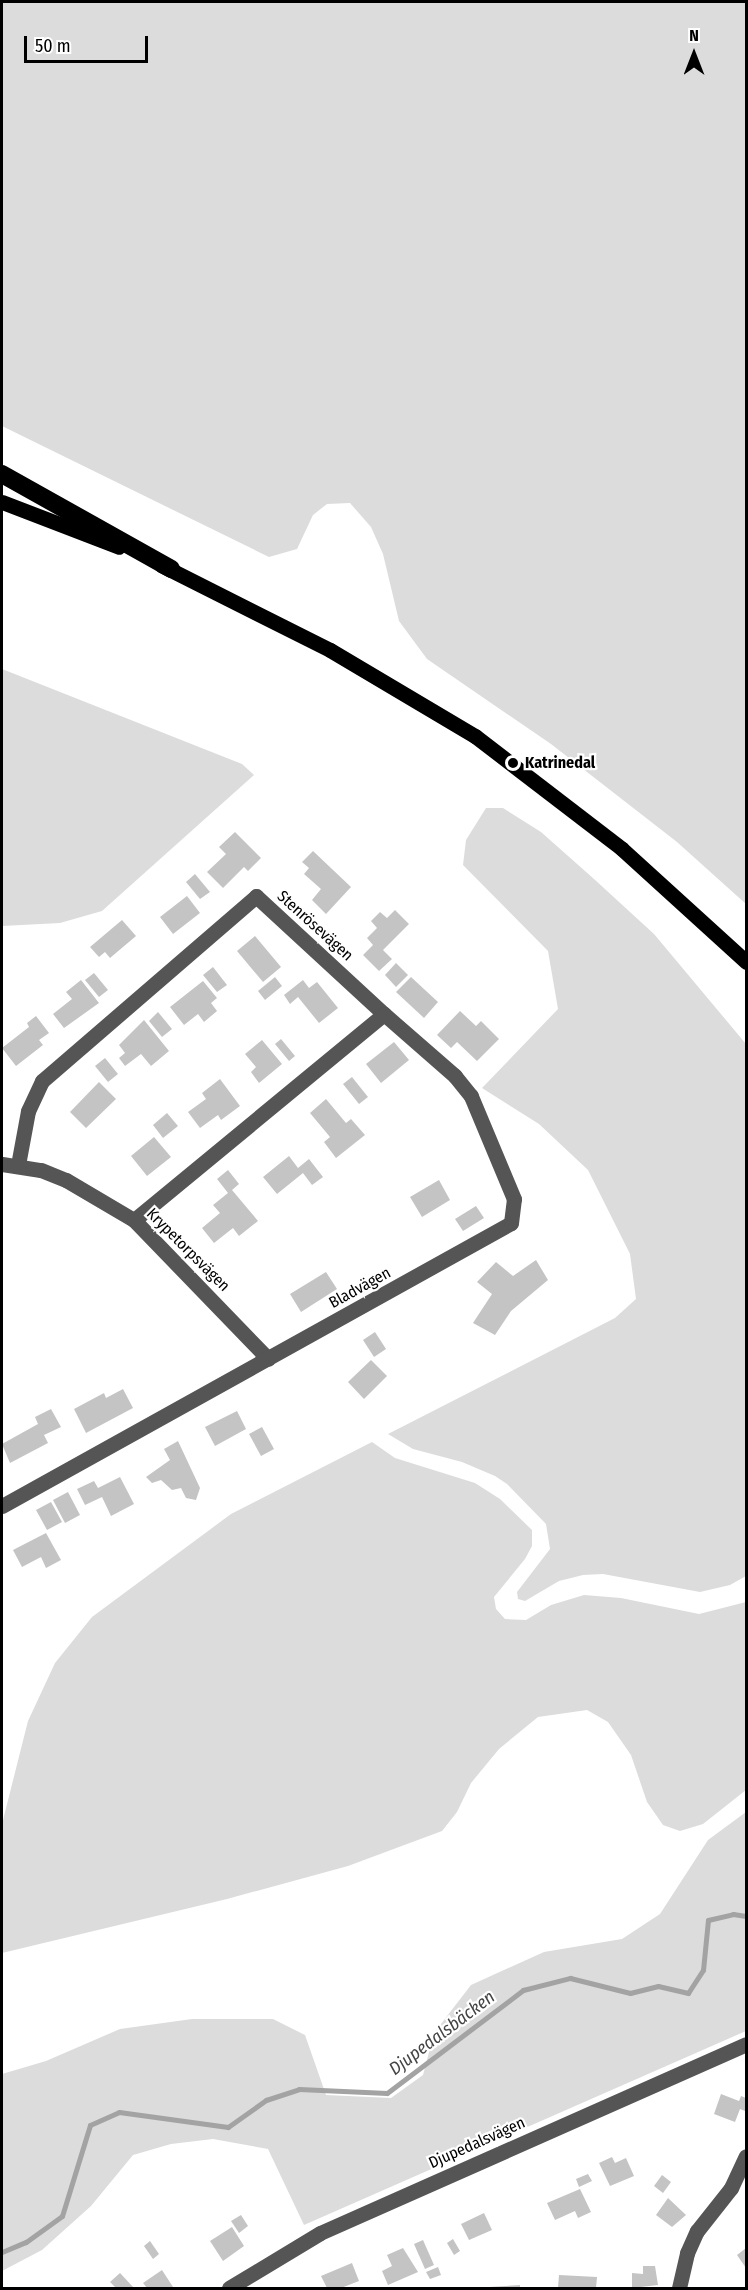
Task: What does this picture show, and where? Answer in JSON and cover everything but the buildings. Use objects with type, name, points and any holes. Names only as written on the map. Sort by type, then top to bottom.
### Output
[{"type":"highway","points":[[2,474],[171,570]]},
{"type":"main road","points":[[2,502],[171,570],[339,655],[476,736],[622,849],[747,962]]},
{"type":"street","name":"Stenrösevägen","points":[[18,1165],[28,1111],[42,1081],[256,896],[384,1014]]},
{"type":"street","points":[[134,1221],[384,1014]]},
{"type":"street","name":"Bladvägen","points":[[2,1506],[504,1229],[514,1215],[514,1199],[471,1096],[454,1076],[384,1014]]},
{"type":"street","name":"Krypetorpsvägen","points":[[2,1164],[18,1165],[66,1180],[134,1221],[268,1359]]},
{"type":"street","name":"Djupedalsvägen","points":[[229,2289],[320,2233],[747,2044]]},
{"type":"street","points":[[679,2289],[687,2253],[697,2231],[731,2188],[747,2156]]},
{"type":"shaded area","points":[[2,2],[746,2],[746,904],[677,842],[551,744],[427,659],[399,621],[383,554],[371,527],[350,503],[327,504],[313,515],[297,549],[269,557],[2,426]]},
{"type":"shaded area","points":[[2,669],[242,764],[254,775],[102,911],[60,923],[2,926]]},
{"type":"shaded area","points":[[486,808],[503,808],[541,832],[594,879],[654,934],[746,1044],[746,1576],[730,1585],[700,1592],[603,1574],[583,1575],[559,1581],[525,1601],[518,1599],[517,1592],[550,1549],[546,1524],[507,1484],[495,1476],[462,1462],[413,1449],[388,1434],[615,1318],[636,1299],[630,1254],[588,1170],[539,1124],[482,1088],[558,1009],[548,951],[463,865],[466,840]]},
{"type":"shaded area","points":[[372,1442],[395,1458],[475,1483],[500,1499],[532,1530],[532,1546],[525,1559],[494,1597],[496,1609],[505,1619],[526,1620],[551,1605],[584,1595],[621,1598],[699,1614],[746,1602],[746,1790],[703,1824],[680,1831],[663,1825],[647,1802],[631,1755],[608,1722],[587,1710],[538,1717],[499,1749],[471,1783],[457,1812],[442,1831],[348,1866],[227,1899],[2,1953],[2,1824],[28,1721],[55,1663],[92,1617],[231,1514]]},
{"type":"shaded area","points":[[746,1812],[746,2031],[304,2225],[268,2149],[213,2139],[171,2144],[133,2155],[91,2206],[42,2250],[2,2271],[2,2074],[46,2061],[120,2029],[192,2019],[273,2019],[305,2035],[326,2095],[391,2098],[423,2075],[434,2033],[471,1985],[544,1952],[622,1939],[660,1914],[708,1840]]},
{"type":"waterway","name":"Djupedalsbäcken","points":[[2,2252],[26,2242],[62,2216],[90,2125],[119,2112],[228,2127],[266,2100],[299,2089],[387,2093],[523,1990],[570,1978],[630,1993],[658,1986],[688,1993],[703,1970],[708,1920],[733,1914],[746,1916]]},
{"type":"place","name":"Katrinedal","points":[[513,763]]}]
